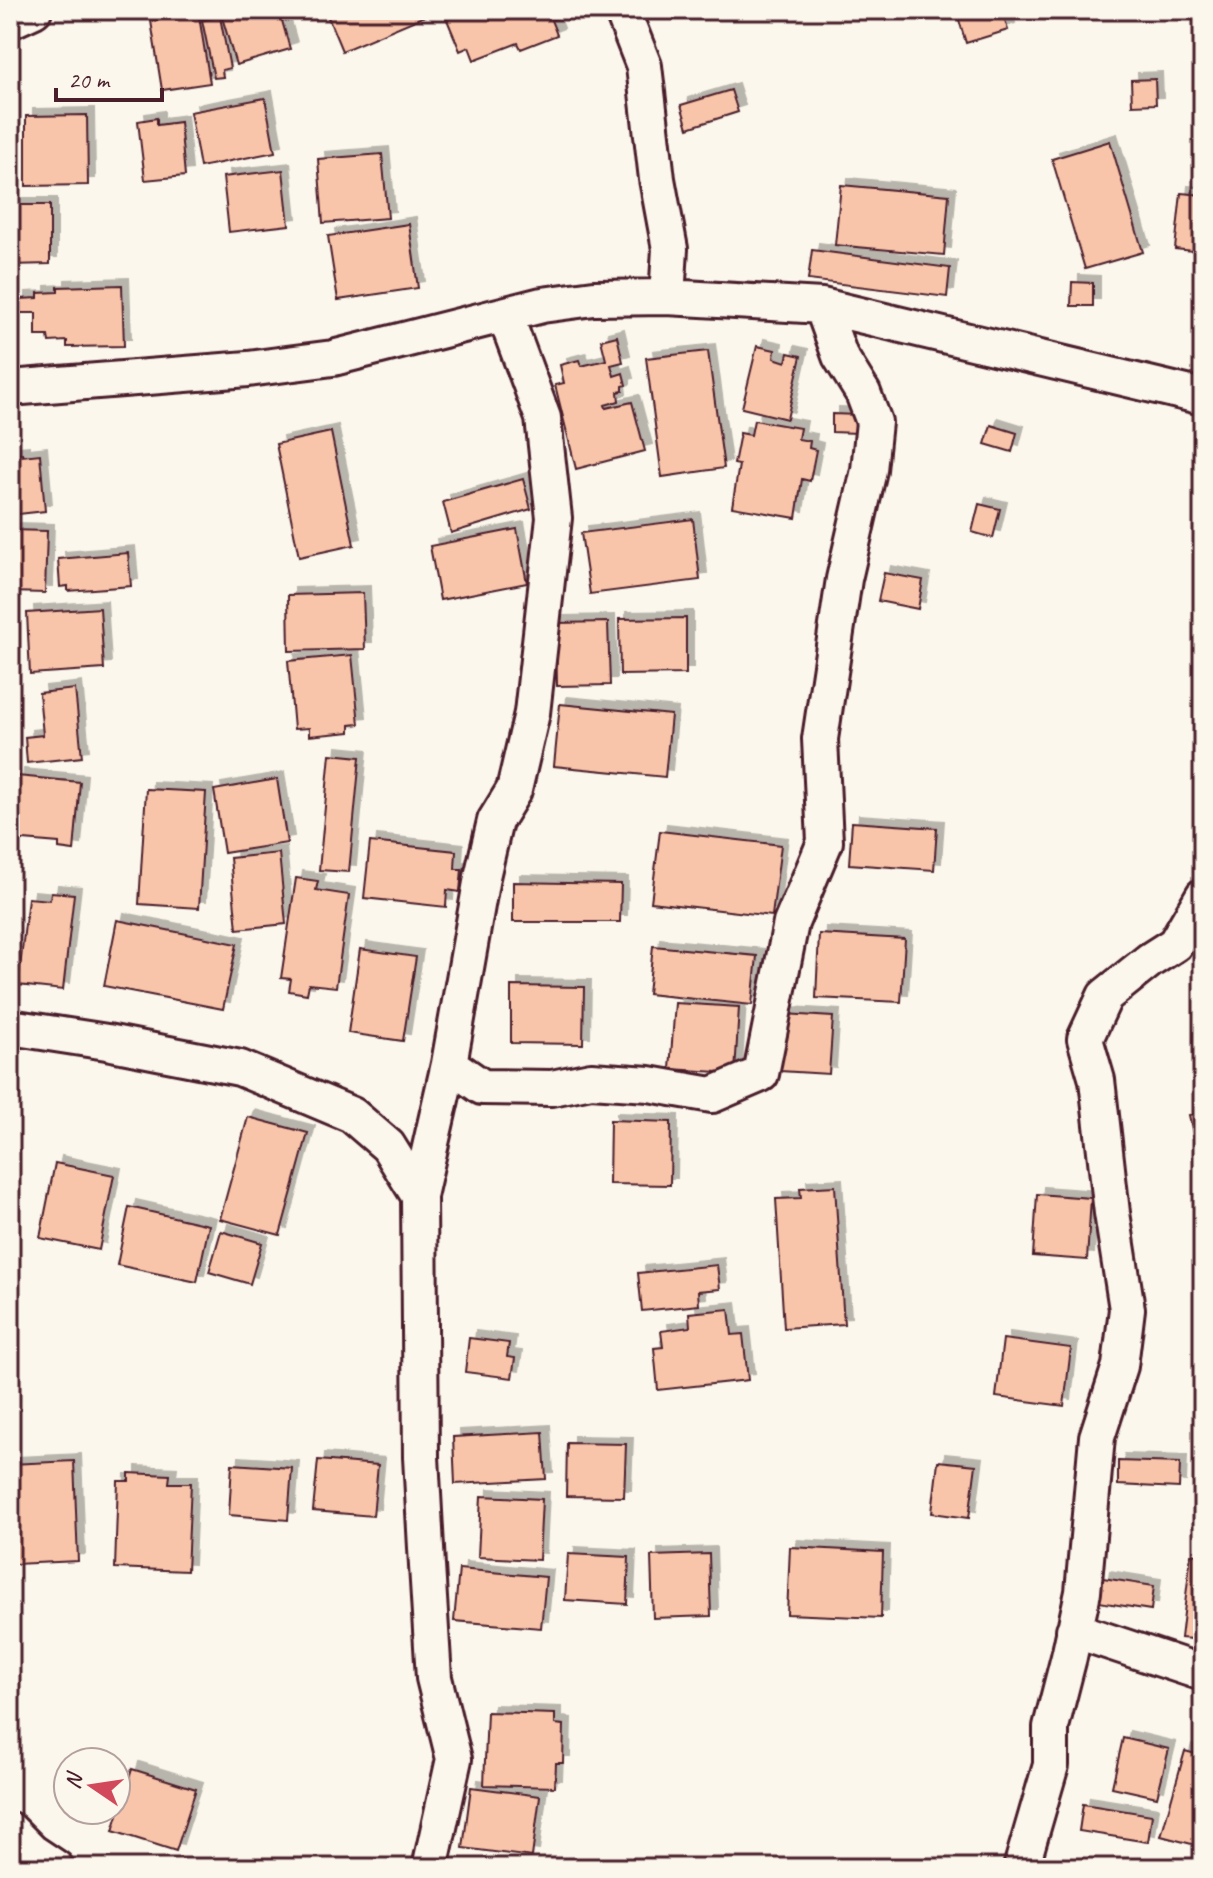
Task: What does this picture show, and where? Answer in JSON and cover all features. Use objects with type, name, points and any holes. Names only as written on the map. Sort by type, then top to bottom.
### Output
[{"type":"street","points":[[10,21],[34,10]]},
{"type":"street","points":[[622,10],[644,66],[657,179],[670,249],[667,297]]},
{"type":"street","points":[[10,388],[248,369],[333,358],[542,305],[594,298],[667,297],[822,306],[1203,397]]},
{"type":"street","points":[[449,1064],[482,1087],[552,1088],[591,1080],[649,1084],[712,1095],[761,1074],[791,923],[825,842],[820,739],[844,579],[869,470],[874,422],[863,393],[840,356],[822,306]]},
{"type":"street","points":[[430,1868],[454,1759],[434,1678],[427,1566],[421,1457],[419,1196],[449,1064],[495,821],[514,790],[532,713],[554,518],[543,418],[505,315]]},
{"type":"street","points":[[1021,1868],[1051,1765],[1051,1727],[1084,1579],[1097,1437],[1120,1366],[1127,1309],[1112,1213],[1097,1080],[1085,1039],[1105,996],[1175,944],[1203,896]]},
{"type":"street","points":[[10,1027],[240,1068],[352,1115],[388,1146],[419,1196]]},
{"type":"street","points":[[1074,1630],[1203,1673]]},
{"type":"street","points":[[10,1830],[32,1852],[56,1868]]},
{"type":"building","points":[[176,10],[198,10],[210,83],[162,90],[151,21],[177,16]]},
{"type":"building","points":[[220,10],[279,10],[290,49],[236,65]]},
{"type":"building","points":[[325,10],[431,10],[432,13],[342,51]]},
{"type":"building","points":[[443,10],[554,10],[557,18],[551,20],[557,35],[521,49],[518,43],[474,60],[469,47],[460,51]]},
{"type":"building","points":[[956,10],[1002,10],[1008,30],[966,43]]},
{"type":"building","points":[[220,17],[230,68],[222,70],[223,77],[214,78],[202,20]]},
{"type":"building","points":[[1155,79],[1156,104],[1132,105],[1131,80]]},
{"type":"building","points":[[731,90],[738,112],[688,128],[681,105]]},
{"type":"building","points":[[265,98],[275,152],[200,167],[190,112]]},
{"type":"building","points":[[87,115],[88,185],[26,186],[26,116]]},
{"type":"building","points":[[157,118],[157,125],[180,122],[185,176],[145,180],[138,121]]},
{"type":"building","points":[[1110,141],[1143,252],[1085,269],[1052,159]]},
{"type":"building","points":[[382,154],[388,218],[323,223],[318,159]]},
{"type":"building","points":[[283,170],[289,225],[229,232],[223,177]]},
{"type":"building","points":[[841,185],[949,195],[944,255],[835,245]]},
{"type":"building","points":[[1181,193],[1203,195],[1203,252],[1175,249]]},
{"type":"building","points":[[10,205],[50,205],[50,264],[10,265]]},
{"type":"building","points":[[409,224],[418,288],[338,300],[328,236]]},
{"type":"building","points":[[812,250],[950,268],[947,297],[808,280]]},
{"type":"building","points":[[1072,282],[1093,283],[1093,306],[1071,306]]},
{"type":"building","points":[[122,285],[124,346],[67,347],[67,341],[49,342],[48,336],[36,336],[36,313],[19,313],[19,299],[38,298],[38,293],[58,292],[58,287]]},
{"type":"building","points":[[617,336],[623,362],[611,365],[614,376],[623,373],[626,385],[623,391],[618,392],[619,401],[605,405],[606,408],[632,402],[645,451],[576,469],[555,385],[564,383],[560,365],[579,360],[581,366],[606,360],[601,340]]},
{"type":"building","points":[[757,346],[775,350],[774,358],[786,362],[788,353],[801,356],[787,419],[742,408]]},
{"type":"building","points":[[708,351],[724,468],[662,477],[646,358]]},
{"type":"building","points":[[832,414],[858,415],[858,433],[832,432]]},
{"type":"building","points":[[754,420],[800,428],[798,439],[810,441],[809,448],[816,450],[810,481],[802,479],[796,518],[732,507],[739,465],[734,464],[740,433],[751,435]]},
{"type":"building","points":[[991,425],[1017,433],[1012,452],[985,444]]},
{"type":"building","points":[[331,432],[354,545],[299,557],[276,444]]},
{"type":"building","points":[[11,449],[11,454],[22,453],[22,456],[40,454],[45,511],[10,515]]},
{"type":"building","points":[[523,479],[531,509],[451,533],[443,502]]},
{"type":"building","points":[[979,504],[1000,509],[993,538],[972,532]]},
{"type":"building","points":[[693,519],[700,580],[590,594],[581,533]]},
{"type":"building","points":[[517,529],[527,583],[440,600],[430,546]]},
{"type":"building","points":[[10,530],[47,531],[45,593],[10,592]]},
{"type":"building","points":[[128,553],[131,586],[68,591],[68,586],[60,587],[58,559]]},
{"type":"building","points":[[884,573],[923,580],[918,609],[878,601]]},
{"type":"building","points":[[363,593],[365,649],[289,651],[288,595]]},
{"type":"building","points":[[100,608],[104,669],[30,674],[27,613]]},
{"type":"building","points":[[686,618],[686,674],[620,675],[619,619]]},
{"type":"building","points":[[608,622],[610,685],[557,686],[556,623]]},
{"type":"building","points":[[352,655],[359,724],[350,725],[350,732],[309,736],[309,728],[294,729],[288,661]]},
{"type":"building","points":[[75,689],[82,757],[27,763],[25,737],[43,735],[39,693]]},
{"type":"building","points":[[560,704],[671,715],[665,777],[554,766]]},
{"type":"building","points":[[330,754],[360,757],[349,872],[319,870]]},
{"type":"building","points":[[17,776],[80,782],[74,851],[59,849],[59,843],[12,839]]},
{"type":"building","points":[[277,779],[287,843],[224,853],[214,790]]},
{"type":"building","points":[[146,789],[206,792],[199,908],[139,904]]},
{"type":"building","points":[[852,822],[937,828],[934,870],[849,864]]},
{"type":"building","points":[[660,831],[781,845],[772,916],[651,902]]},
{"type":"building","points":[[370,842],[456,851],[455,869],[462,869],[460,892],[447,890],[446,907],[364,898]]},
{"type":"building","points":[[279,853],[286,924],[237,929],[230,858]]},
{"type":"building","points":[[296,878],[318,881],[316,890],[349,895],[336,987],[309,984],[307,994],[289,991],[291,979],[281,978]]},
{"type":"building","points":[[513,882],[621,884],[620,922],[513,922]]},
{"type":"building","points":[[51,892],[74,894],[63,990],[18,985],[28,898],[50,900]]},
{"type":"building","points":[[117,920],[237,944],[223,1009],[104,986]]},
{"type":"building","points":[[819,934],[905,939],[901,1002],[816,998]]},
{"type":"building","points":[[653,946],[757,956],[752,1005],[648,994]]},
{"type":"building","points":[[360,949],[416,957],[403,1041],[348,1033]]},
{"type":"building","points":[[511,986],[584,987],[583,1044],[511,1043]]},
{"type":"building","points":[[675,1003],[739,1007],[735,1073],[670,1069]]},
{"type":"building","points":[[784,1014],[833,1017],[829,1074],[780,1071]]},
{"type":"building","points":[[1203,1112],[1203,1179],[1189,1115]]},
{"type":"building","points":[[248,1117],[308,1133],[280,1235],[220,1219]]},
{"type":"building","points":[[610,1120],[671,1122],[670,1185],[609,1184]]},
{"type":"building","points":[[55,1163],[114,1175],[99,1250],[40,1238]]},
{"type":"building","points":[[835,1186],[844,1324],[784,1328],[776,1199],[801,1198],[800,1188]]},
{"type":"building","points":[[1037,1194],[1091,1198],[1087,1260],[1033,1256]]},
{"type":"building","points":[[129,1207],[209,1225],[197,1282],[117,1265]]},
{"type":"building","points":[[221,1231],[262,1243],[250,1284],[209,1272]]},
{"type":"building","points":[[717,1265],[720,1289],[698,1291],[699,1305],[642,1311],[638,1273]]},
{"type":"building","points":[[729,1309],[732,1335],[743,1334],[748,1380],[658,1390],[654,1348],[663,1347],[661,1331],[690,1327],[689,1313]]},
{"type":"building","points":[[469,1338],[509,1343],[507,1357],[515,1358],[512,1378],[465,1372]]},
{"type":"building","points":[[1003,1339],[1071,1348],[1064,1406],[996,1397]]},
{"type":"building","points":[[543,1432],[546,1479],[455,1484],[453,1437]]},
{"type":"building","points":[[567,1443],[626,1444],[624,1497],[566,1496]]},
{"type":"building","points":[[318,1460],[378,1465],[373,1516],[313,1511]]},
{"type":"building","points":[[74,1461],[78,1561],[14,1564],[10,1464]]},
{"type":"building","points":[[938,1461],[976,1465],[969,1518],[932,1513]]},
{"type":"building","points":[[1118,1461],[1180,1463],[1179,1488],[1118,1485]]},
{"type":"building","points":[[232,1464],[292,1468],[288,1520],[229,1515]]},
{"type":"building","points":[[129,1473],[170,1475],[169,1483],[191,1483],[187,1571],[115,1568],[118,1481],[129,1481]]},
{"type":"building","points":[[481,1496],[542,1499],[539,1560],[478,1557]]},
{"type":"building","points":[[790,1547],[883,1552],[881,1618],[787,1614]]},
{"type":"building","points":[[568,1554],[629,1557],[627,1604],[565,1600]]},
{"type":"building","points":[[709,1554],[711,1616],[653,1618],[651,1556]]},
{"type":"building","points":[[1191,1554],[1203,1555],[1203,1640],[1181,1638]]},
{"type":"building","points":[[459,1569],[546,1577],[541,1628],[454,1621]]},
{"type":"building","points":[[1103,1578],[1154,1586],[1151,1610],[1099,1602]]},
{"type":"building","points":[[487,1712],[555,1714],[555,1724],[564,1725],[563,1763],[556,1763],[555,1787],[484,1785]]},
{"type":"building","points":[[1123,1738],[1169,1749],[1157,1797],[1112,1787]]},
{"type":"building","points":[[1185,1751],[1203,1756],[1203,1847],[1161,1836]]},
{"type":"building","points":[[132,1769],[196,1789],[176,1851],[113,1831],[115,1826],[132,1826]]},
{"type":"building","points":[[471,1787],[540,1796],[532,1857],[463,1848]]},
{"type":"building","points":[[1083,1804],[1152,1815],[1148,1842],[1079,1831]]}]
